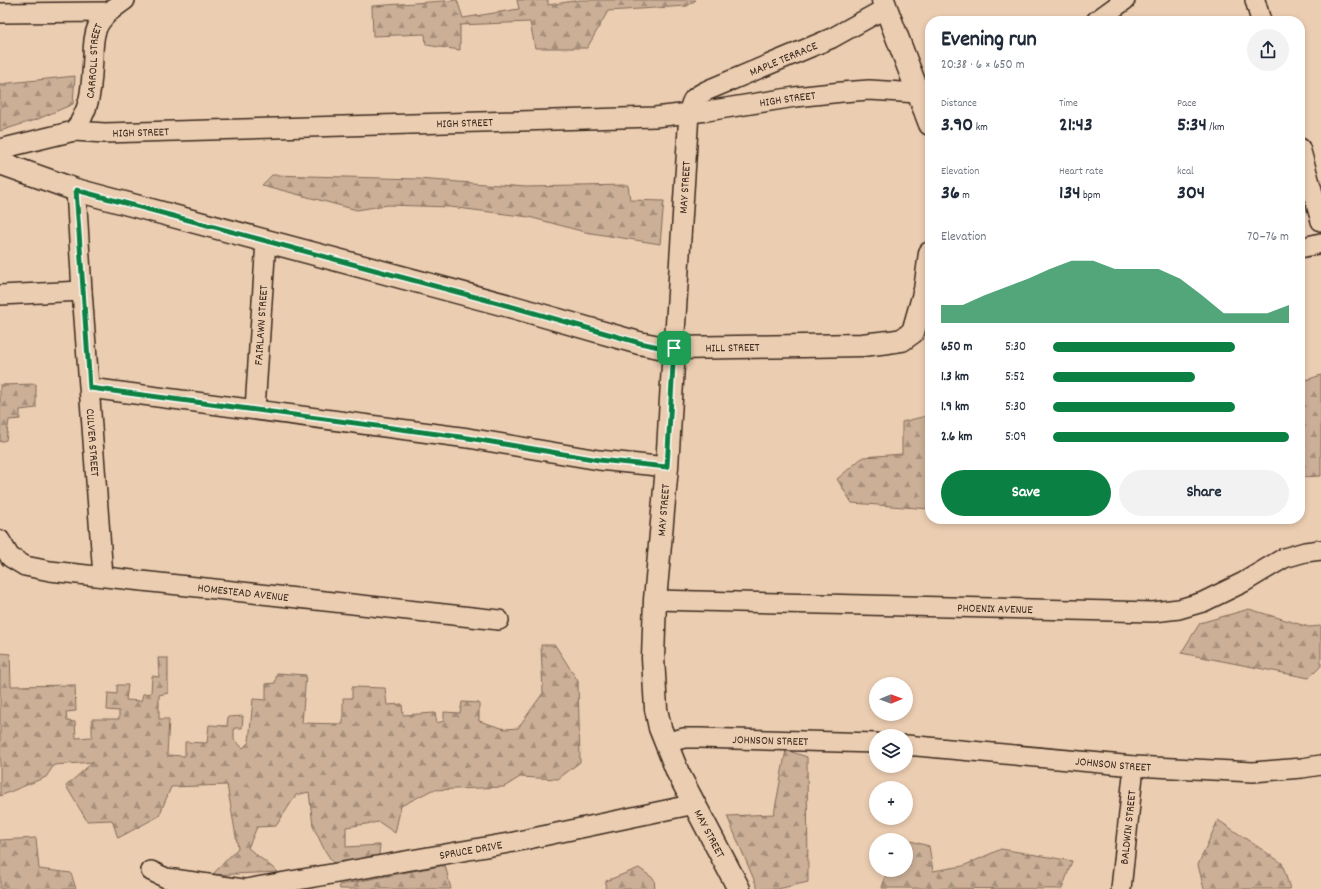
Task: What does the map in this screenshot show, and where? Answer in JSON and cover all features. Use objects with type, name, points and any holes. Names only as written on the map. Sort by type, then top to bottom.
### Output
[{"type":"street","name":"CARROLL STREET","points":[[74,131],[83,119],[90,97],[93,45],[97,28],[108,12],[125,0]]},
{"type":"street","points":[[1103,16],[1125,0]]},
{"type":"street","points":[[1255,0],[1259,16]]},
{"type":"street","points":[[885,4],[924,92]]},
{"type":"street","name":"MAPLE TERRACE","points":[[689,113],[692,100],[696,96],[832,38],[885,4]]},
{"type":"street","points":[[0,12],[43,7],[108,12]]},
{"type":"street","name":"HIGH STREET","points":[[0,149],[74,131],[105,133],[655,116],[689,113],[795,97],[842,92],[869,90],[924,92]]},
{"type":"street","name":"MAY STREET","points":[[689,113],[667,467],[656,600],[653,658],[654,691],[660,728],[665,743],[678,773],[739,889]]},
{"type":"street","points":[[1305,156],[1314,169],[1321,221]]},
{"type":"street","name":"HILL STREET","points":[[0,163],[76,190],[659,347],[862,345],[902,340],[913,332],[925,290]]},
{"type":"street","name":"CULVER STREET","points":[[76,190],[103,576]]},
{"type":"street","name":"FAIRLAWN STREET","points":[[255,409],[266,241]]},
{"type":"street","points":[[1305,247],[1321,242]]},
{"type":"street","points":[[0,295],[82,291]]},
{"type":"street","points":[[90,388],[468,438],[599,460],[667,467]]},
{"type":"street","name":"HOMESTEAD AVENUE","points":[[0,540],[10,557],[25,566],[50,571],[499,620]]},
{"type":"street","name":"PHOENIX AVENUE","points":[[656,600],[1154,612],[1179,609],[1203,602],[1244,582],[1284,558],[1305,552],[1321,550]]},
{"type":"street","name":"JOHNSON STREET","points":[[665,743],[684,738],[869,743]]},
{"type":"street","name":"JOHNSON STREET","points":[[913,746],[1134,766],[1253,772],[1321,765]]},
{"type":"street","name":"BALDWIN STREET","points":[[1121,889],[1134,766]]},
{"type":"street","name":"SPRUCE DRIVE","points":[[151,871],[166,878],[244,889],[514,842],[695,804]]},
{"type":"green space","points":[[457,0],[463,18],[519,9],[517,0],[548,0],[548,5],[580,0],[696,0],[687,6],[608,11],[587,48],[535,48],[530,22],[460,25],[460,50],[426,45],[425,34],[373,36],[372,6]]},
{"type":"green space","points":[[75,76],[73,104],[38,119],[0,131],[0,84]]},
{"type":"green space","points":[[272,175],[418,179],[526,187],[628,185],[630,200],[664,201],[660,244],[585,232],[529,217],[450,207],[388,205],[357,210],[262,185]]},
{"type":"green space","points":[[1321,375],[1321,476],[1305,477],[1305,380]]},
{"type":"green space","points":[[36,384],[36,408],[20,410],[20,419],[9,420],[6,440],[0,442],[0,385]]},
{"type":"green space","points":[[925,416],[925,509],[852,503],[837,479],[863,457],[902,454],[902,422]]},
{"type":"green space","points":[[1249,609],[1309,627],[1321,626],[1321,666],[1309,678],[1181,653],[1200,623]]},
{"type":"green space","points":[[541,645],[555,645],[578,681],[580,762],[558,779],[520,777],[504,787],[432,790],[401,806],[395,833],[379,822],[346,827],[346,847],[380,845],[378,862],[337,869],[324,849],[313,826],[309,792],[296,795],[276,826],[257,827],[248,848],[278,872],[212,875],[238,848],[227,785],[171,787],[159,816],[118,838],[112,820],[87,821],[66,786],[93,762],[54,765],[46,777],[0,796],[0,653],[10,654],[11,686],[75,685],[76,711],[66,712],[67,721],[75,722],[76,738],[92,737],[92,719],[119,719],[119,711],[107,710],[108,693],[117,694],[117,685],[128,685],[126,700],[141,701],[143,694],[151,693],[152,676],[159,677],[158,658],[168,658],[168,693],[159,695],[159,719],[169,719],[167,755],[185,756],[185,742],[207,743],[209,725],[227,726],[228,717],[243,716],[242,728],[234,728],[234,740],[243,748],[249,742],[253,699],[266,700],[266,684],[275,683],[277,673],[306,675],[302,723],[343,724],[343,698],[352,698],[352,687],[385,688],[387,705],[402,704],[403,715],[435,713],[437,723],[444,721],[444,712],[460,713],[462,702],[479,703],[479,721],[505,729],[518,728],[543,693]]},
{"type":"green space","points":[[786,750],[807,757],[808,882],[778,889],[758,889],[727,816],[774,814]]},
{"type":"green space","points":[[1218,820],[1282,863],[1290,889],[1204,889],[1198,865]]},
{"type":"green space","points":[[36,838],[39,869],[71,873],[76,889],[0,889],[0,840]]},
{"type":"green space","points":[[913,842],[929,846],[933,871],[963,866],[1001,849],[1072,861],[1062,889],[882,888],[885,877],[913,877]]},
{"type":"green space","points":[[445,865],[451,889],[340,889],[339,885]]},
{"type":"green space","points":[[639,868],[654,879],[655,889],[605,889],[606,881]]},
{"type":"route","points":[[76,190],[513,307],[640,343],[674,348],[667,467],[599,460],[468,438],[90,388],[76,190]]}]
